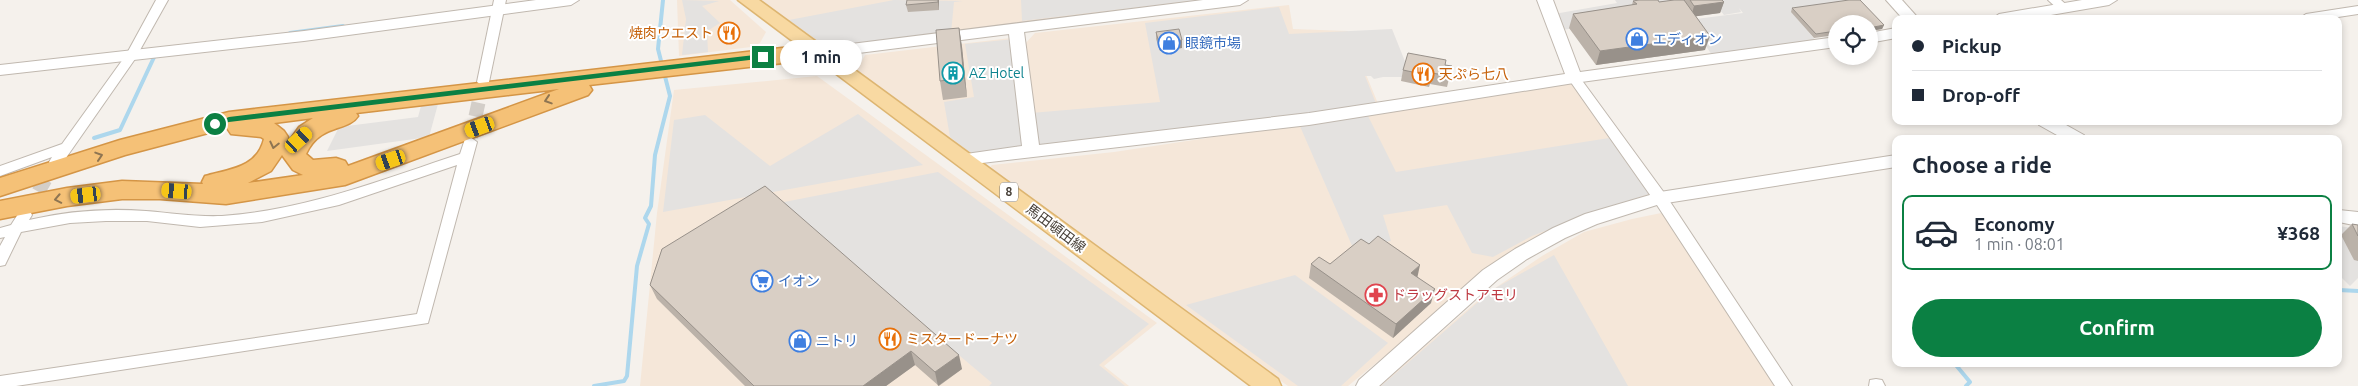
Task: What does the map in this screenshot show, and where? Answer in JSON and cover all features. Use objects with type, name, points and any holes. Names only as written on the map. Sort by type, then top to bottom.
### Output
[{"type":"highway","points":[[6,201],[120,148],[229,120],[401,101],[621,73],[782,55],[819,53]]},
{"type":"highway","points":[[6,201],[67,197],[122,190],[160,190],[226,195],[345,176],[575,91],[609,84],[788,62],[819,53]]},
{"type":"highway","points":[[391,160],[311,169],[299,163],[294,154],[299,140],[312,129],[330,120],[401,101]]},
{"type":"highway","points":[[160,190],[228,180],[252,172],[266,162],[275,150],[276,137],[267,129],[232,127],[187,131]]},
{"type":"main road","name":"馬田頓田線","points":[[747,0],[965,159],[1158,305],[1269,386]]},
{"type":"street","points":[[56,162],[131,56],[162,0]]},
{"type":"street","points":[[0,70],[156,53],[499,5],[571,0]]},
{"type":"street","points":[[819,53],[1240,0]]},
{"type":"street","points":[[1545,0],[1574,78],[1660,198],[1784,386]]},
{"type":"street","points":[[1894,0],[1908,15]]},
{"type":"street","points":[[2015,15],[2059,4],[2109,0]]},
{"type":"street","points":[[482,82],[499,5]]},
{"type":"street","points":[[2326,15],[2358,10]]},
{"type":"street","points":[[1016,28],[1031,152]]},
{"type":"street","points":[[1878,36],[1892,34]]},
{"type":"street","points":[[965,159],[1310,119],[1574,78],[1828,43]]},
{"type":"street","points":[[2051,125],[2067,135]]},
{"type":"street","points":[[0,382],[423,319],[470,142]]},
{"type":"street","points":[[0,233],[6,201],[69,146]]},
{"type":"street","points":[[6,201],[53,220],[107,215],[143,216],[179,221],[264,217],[301,210],[465,157]]},
{"type":"street","points":[[1366,386],[1490,275],[1521,254],[1559,233],[1591,219],[1660,198],[1892,163]]},
{"type":"street","points":[[0,261],[6,201]]},
{"type":"street","points":[[2342,216],[2358,219]]},
{"type":"shaded area","points":[[677,0],[730,0],[766,32],[760,43],[751,47],[679,56]]},
{"type":"shaded area","points":[[682,0],[719,1],[702,6],[720,23],[707,31],[708,52],[682,55],[686,19]]},
{"type":"shaded area","points":[[757,0],[1214,0],[823,49]]},
{"type":"shaded area","points":[[894,0],[963,1],[954,2],[951,33],[828,48],[789,20]]},
{"type":"shaded area","points":[[1021,0],[1198,0],[1022,21]]},
{"type":"shaded area","points":[[1615,0],[1668,0],[1678,12],[1562,30],[1554,14],[1617,3]]},
{"type":"shaded area","points":[[1712,0],[1858,1],[1791,11],[1816,41],[1712,55],[1688,20],[1743,13],[1739,8],[1741,12],[1724,15]]},
{"type":"shaded area","points":[[1289,5],[1293,29],[1348,31],[1379,106],[1035,152],[1023,46],[1035,33]]},
{"type":"shaded area","points":[[1279,7],[1289,34],[1392,29],[1406,64],[1402,77],[1374,79],[1371,76],[1365,76],[1377,106],[1036,149],[1031,113],[1160,102],[1145,23]]},
{"type":"shaded area","points":[[1011,38],[1028,149],[967,157],[856,72],[865,55]]},
{"type":"shaded area","points":[[1014,39],[1025,147],[973,155],[950,137],[944,102],[974,97],[965,44]]},
{"type":"shaded area","points":[[817,76],[1157,323],[1104,366],[1129,386],[640,386],[657,213],[674,90]]},
{"type":"shaded area","points":[[1571,83],[1653,196],[1502,260],[1348,386],[1288,386],[986,171],[992,165],[1114,152]]},
{"type":"shaded area","points":[[438,104],[429,137],[327,151],[339,127],[418,117],[421,106]]},
{"type":"shaded area","points":[[858,114],[923,165],[663,212],[674,120],[705,115],[770,166]]},
{"type":"shaded area","points":[[1367,114],[1396,172],[1609,138],[1649,194],[1532,236],[1493,257],[1472,253],[1447,205],[1383,215],[1391,241],[1353,248],[1299,124]]},
{"type":"shaded area","points":[[938,172],[1149,324],[1099,365],[1125,386],[989,386],[992,383],[779,203]]},
{"type":"shaded area","points":[[1666,212],[1782,386],[1379,386],[1482,297],[1542,256],[1584,232]]},
{"type":"shaded area","points":[[2342,226],[2358,229],[2358,278],[2350,286],[2342,278]]},
{"type":"shaded area","points":[[1554,255],[1628,386],[1381,386],[1492,290]]},
{"type":"shaded area","points":[[1295,275],[1388,343],[1341,386],[1298,386],[1186,305]]},
{"type":"building","points":[[907,0],[938,0],[938,2],[906,5]]},
{"type":"building","points":[[1658,0],[1659,2],[1684,0],[1710,36],[1600,51],[1573,14],[1637,4],[1633,1]]},
{"type":"building","points":[[1690,0],[1722,0],[1724,2],[1694,6]]},
{"type":"building","points":[[1860,0],[1874,15],[1828,15],[1828,32],[1816,34],[1792,8]]},
{"type":"building","points":[[1878,19],[1884,25],[1878,26]]},
{"type":"building","points":[[959,28],[964,78],[940,81],[936,30]]},
{"type":"building","points":[[1179,29],[1182,40],[1159,43],[1156,32]]},
{"type":"building","points":[[1408,53],[1446,60],[1445,65],[1452,66],[1449,76],[1432,73],[1431,76],[1403,70]]},
{"type":"building","name":"イオン","points":[[765,186],[959,355],[935,372],[911,351],[863,386],[754,386],[650,285],[662,249]]},
{"type":"building","points":[[2352,224],[2358,225],[2358,236]]},
{"type":"building","name":"ドラッグストアモリ","points":[[1378,236],[1420,265],[1411,273],[1435,289],[1396,324],[1311,264],[1319,257],[1330,264],[1361,239],[1369,244]]},
{"type":"waterway","points":[[594,386],[624,381],[627,376],[637,266],[649,224],[645,218],[651,206],[655,155],[670,96],[658,49],[663,0]]},
{"type":"waterway","points":[[290,33],[343,26]]},
{"type":"waterway","points":[[94,138],[120,130],[156,53]]},
{"type":"waterway","points":[[2342,290],[2358,291]]},
{"type":"waterway","points":[[1958,367],[1970,382],[1966,386]]},
{"type":"tunnel","points":[[471,137],[483,82]]},
{"type":"tunnel","points":[[28,210],[53,166]]},
{"type":"place","name":"焼肉ウエスト","points":[[729,33]]},
{"type":"place","name":"エディオン","points":[[1637,39]]},
{"type":"place","name":"眼鏡市場","points":[[1169,43]]},
{"type":"place","name":"AZ Hotel","points":[[953,73]]},
{"type":"place","name":"天ぷら七八","points":[[1423,74]]},
{"type":"place","name":"イオン","points":[[762,281]]},
{"type":"place","name":"ドラッグストアモリ","points":[[1376,295]]},
{"type":"place","name":"ミスタードーナツ","points":[[890,339]]},
{"type":"place","name":"ニトリ","points":[[800,341]]},
{"type":"route","points":[[215,124],[229,120],[763,57]]}]
